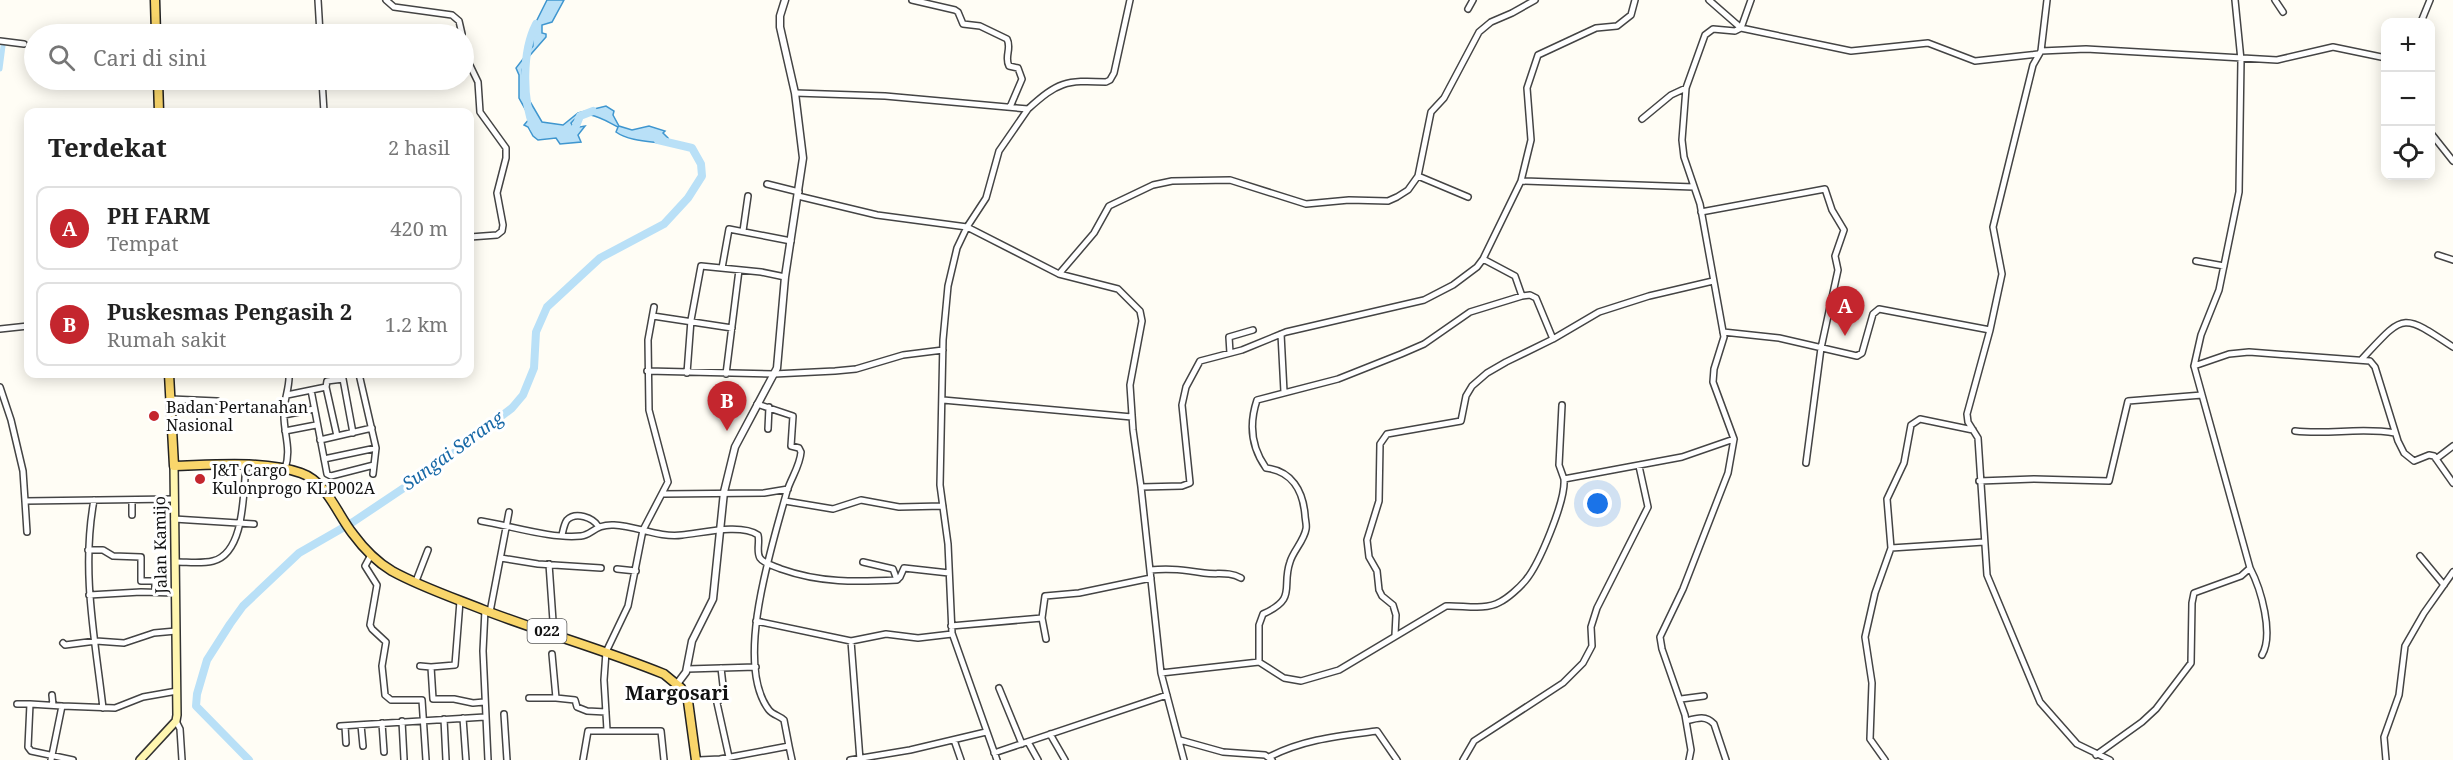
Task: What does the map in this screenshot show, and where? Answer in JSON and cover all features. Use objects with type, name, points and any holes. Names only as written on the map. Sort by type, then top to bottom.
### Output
[{"type":"main road","points":[[155,0],[156,24]]},
{"type":"main road","points":[[158,90],[159,108]]},
{"type":"main road","name":"Jalan Kamijo","points":[[169,378],[176,562],[176,718]]},
{"type":"main road","name":"022","points":[[174,466],[246,466],[302,473],[313,479],[371,555],[395,572],[460,601],[664,674],[677,684]]},
{"type":"main road","points":[[677,684],[688,701],[698,760]]},
{"type":"main road","points":[[140,760],[176,718]]},
{"type":"street","points":[[318,0],[319,24]]},
{"type":"street","points":[[386,0],[394,7],[452,15],[460,24]]},
{"type":"street","points":[[677,684],[684,677],[692,641],[713,599],[724,492],[735,447],[777,368],[785,277],[803,164],[803,141],[795,93],[780,27],[780,16],[785,0]]},
{"type":"street","points":[[912,0],[955,10],[963,24],[980,26],[1007,39],[1009,46],[1007,63],[1009,66],[1018,68],[1022,79],[1010,106]]},
{"type":"street","points":[[997,760],[951,626],[949,573],[940,485],[943,350],[948,286],[957,248],[967,227],[986,198],[999,151],[1028,109],[1049,89],[1069,82],[1106,82],[1110,80],[1114,73],[1130,0]]},
{"type":"street","points":[[1468,9],[1473,0]]},
{"type":"street","points":[[1059,274],[1094,233],[1109,207],[1154,185],[1172,181],[1230,180],[1306,204],[1342,200],[1393,200],[1408,190],[1418,176],[1431,112],[1444,98],[1479,32],[1491,22],[1535,0]]},
{"type":"street","points":[[1142,487],[1184,486],[1190,483],[1182,411],[1184,392],[1200,361],[1230,353],[1281,334],[1429,298],[1466,277],[1484,259],[1521,181],[1531,140],[1527,88],[1538,55],[1596,28],[1617,26],[1631,15],[1635,0]]},
{"type":"street","points":[[1709,0],[1741,28],[1851,51],[1928,43],[1975,61],[2039,52],[2086,49],[2193,54],[2241,60],[2284,60],[2333,47],[2381,57]]},
{"type":"street","points":[[1694,760],[1681,699],[1662,649],[1660,637],[1683,589],[1728,473],[1734,439],[1713,382],[1714,369],[1725,340],[1701,212],[1682,152],[1682,129],[1686,88],[1705,35],[1713,29],[1735,31],[1741,28],[1751,0]]},
{"type":"street","points":[[2047,0],[2039,52],[2033,65],[1993,227],[2002,274],[1990,330],[1967,414],[1978,438],[1979,481],[1987,575],[2040,702],[2077,744],[2110,760]]},
{"type":"street","points":[[2235,0],[2241,60],[2239,192],[2214,306],[2201,335],[2194,366],[2250,568],[2259,587],[2268,642],[2262,655]]},
{"type":"street","points":[[2275,0],[2283,12]]},
{"type":"street","points":[[2423,18],[2430,0]]},
{"type":"street","points":[[0,40],[24,44]]},
{"type":"street","points":[[474,74],[478,82],[480,112],[504,145],[506,153],[497,193],[502,231],[497,235],[474,237]]},
{"type":"street","points":[[1642,119],[1671,95],[1686,88]]},
{"type":"street","points":[[323,90],[324,108]]},
{"type":"street","points":[[795,93],[885,96],[1028,109]]},
{"type":"street","points":[[2435,138],[2453,161]]},
{"type":"street","points":[[1418,176],[1468,197]]},
{"type":"street","points":[[1521,181],[1694,187]]},
{"type":"street","points":[[767,184],[877,215],[967,227],[1059,274],[1118,289],[1140,311],[1142,321],[1130,385],[1132,417],[1142,487],[1161,674],[1184,760]]},
{"type":"street","points":[[1701,212],[1825,189],[1832,210],[1844,230],[1836,256],[1838,270],[1821,348],[1806,464]]},
{"type":"street","points":[[743,231],[748,196]]},
{"type":"street","points":[[722,268],[729,229],[791,241]]},
{"type":"street","points":[[2438,255],[2453,260]]},
{"type":"street","points":[[1484,259],[1515,276],[1522,296]]},
{"type":"street","points":[[2196,261],[2224,266]]},
{"type":"street","points":[[687,373],[691,320],[700,266],[785,277]]},
{"type":"street","points":[[726,374],[739,270]]},
{"type":"street","points":[[1395,635],[1396,615],[1393,605],[1382,596],[1379,590],[1377,571],[1370,557],[1367,540],[1379,501],[1380,444],[1387,434],[1461,421],[1466,396],[1472,386],[1487,373],[1599,312],[1617,305],[1713,281]]},
{"type":"street","points":[[1259,662],[1259,625],[1263,614],[1277,608],[1288,590],[1289,564],[1306,529],[1303,498],[1291,477],[1277,469],[1266,468],[1256,454],[1252,441],[1257,400],[1338,379],[1424,344],[1470,312],[1522,296],[1530,295],[1536,298],[1553,339]]},
{"type":"street","points":[[607,730],[604,680],[606,652],[628,606],[643,530],[669,479],[649,410],[648,340],[654,306]]},
{"type":"street","points":[[1723,332],[1761,335],[1860,355],[1873,314],[1879,309],[1990,330]]},
{"type":"street","points":[[652,316],[691,320],[732,328]]},
{"type":"street","points":[[2361,359],[2393,325],[2404,322],[2420,325],[2453,347]]},
{"type":"street","points":[[0,329],[24,326]]},
{"type":"street","points":[[1230,353],[1229,337],[1253,330]]},
{"type":"street","points":[[1281,334],[1284,392]]},
{"type":"street","points":[[647,371],[774,375],[856,369],[903,355],[943,350]]},
{"type":"street","points":[[2194,366],[2229,354],[2250,352],[2370,361],[2375,367],[2402,449],[2410,459],[2417,460],[2429,455],[2436,459],[2453,483]]},
{"type":"street","points":[[285,470],[289,453],[284,415],[289,378]]},
{"type":"street","points":[[360,378],[376,448],[374,474]]},
{"type":"street","points":[[337,436],[326,387],[327,381],[343,380],[353,433]]},
{"type":"street","points":[[0,387],[11,420],[23,471],[27,532]]},
{"type":"street","points":[[287,395],[326,387]]},
{"type":"street","points":[[311,390],[327,474],[331,476],[374,465]]},
{"type":"street","points":[[1979,481],[2034,479],[2109,481],[2128,401],[2202,395]]},
{"type":"street","points":[[171,399],[217,401]]},
{"type":"street","points":[[942,400],[1132,417]]},
{"type":"street","points":[[757,404],[793,417],[791,446],[799,448],[801,456],[788,489],[756,621],[756,667],[760,688],[768,708],[774,714],[782,717],[785,723],[792,760]]},
{"type":"street","points":[[1161,674],[1259,662],[1284,678],[1300,681],[1339,670],[1446,606],[1462,605],[1481,608],[1500,603],[1526,580],[1556,521],[1565,490],[1564,478],[1559,465],[1562,405]]},
{"type":"street","points":[[768,429],[769,407]]},
{"type":"street","points":[[284,415],[314,409]]},
{"type":"street","points":[[1885,760],[1870,739],[1872,683],[1865,637],[1875,593],[1891,548],[1887,499],[1904,463],[1911,425],[1920,419],[1973,430]]},
{"type":"street","points":[[285,431],[316,425]]},
{"type":"street","points":[[320,440],[372,428]]},
{"type":"street","points":[[2295,431],[2310,433],[2368,430],[2395,433]]},
{"type":"street","points":[[1564,478],[1682,457],[1734,439]]},
{"type":"street","points":[[2436,459],[2453,446]]},
{"type":"street","points":[[324,459],[376,448]]},
{"type":"street","points":[[176,562],[214,561],[227,555],[234,544],[240,522],[246,466]]},
{"type":"street","points":[[1463,760],[1474,741],[1563,683],[1583,663],[1592,646],[1591,627],[1597,608],[1648,507],[1639,466]]},
{"type":"street","points":[[663,494],[764,493],[788,489]]},
{"type":"street","points":[[25,501],[174,499]]},
{"type":"street","points":[[94,500],[89,527],[89,595],[103,708]]},
{"type":"street","points":[[132,500],[132,515]]},
{"type":"street","points":[[785,501],[832,509],[861,500],[899,507],[943,506]]},
{"type":"street","points":[[488,760],[483,634],[509,512]]},
{"type":"street","points":[[562,535],[567,520],[574,516],[588,518],[598,526]]},
{"type":"street","points":[[174,519],[254,524]]},
{"type":"street","points":[[482,521],[562,535],[585,535],[598,526],[615,525],[678,536],[720,530],[755,533],[759,539],[760,559],[799,575],[830,581],[897,580]]},
{"type":"street","points":[[1891,548],[1984,542]]},
{"type":"street","points":[[88,550],[103,550],[113,556],[141,557],[141,581],[155,581],[155,592]]},
{"type":"street","points":[[416,581],[428,550]]},
{"type":"street","points":[[371,555],[364,566],[377,585],[370,625],[372,630],[386,642],[382,666],[386,698],[484,702]]},
{"type":"street","points":[[2420,556],[2444,585]]},
{"type":"street","points":[[501,558],[602,568]]},
{"type":"street","points":[[863,562],[893,569],[897,580]]},
{"type":"street","points":[[547,631],[553,621],[549,564]]},
{"type":"street","points":[[1150,570],[1168,567],[1204,573],[1227,572],[1241,578]]},
{"type":"street","points":[[897,580],[904,568],[949,573]]},
{"type":"street","points":[[2096,755],[2156,709],[2191,663],[2194,593],[2241,576],[2250,568]]},
{"type":"street","points":[[617,569],[636,571]]},
{"type":"street","points":[[2386,760],[2384,737],[2399,696],[2405,646],[2424,613],[2453,572]]},
{"type":"street","points":[[1046,639],[1042,618],[1044,599],[1049,595],[1079,593],[1151,578]]},
{"type":"street","points":[[89,595],[175,593]]},
{"type":"street","points":[[420,666],[455,665],[460,601]]},
{"type":"street","points":[[951,626],[1042,618]]},
{"type":"street","points":[[756,621],[851,641],[886,634],[918,638],[952,634]]},
{"type":"street","points":[[63,643],[65,645],[93,641],[124,644],[154,633],[176,631]]},
{"type":"street","points":[[851,641],[860,759]]},
{"type":"street","points":[[552,654],[556,698]]},
{"type":"street","points":[[431,667],[434,699]]},
{"type":"street","points":[[687,669],[756,667]]},
{"type":"street","points":[[721,668],[724,694],[717,704],[729,757]]},
{"type":"street","points":[[999,688],[1025,743],[1038,760]]},
{"type":"street","points":[[17,704],[115,708],[143,697],[177,691]]},
{"type":"street","points":[[52,695],[53,705]]},
{"type":"street","points":[[994,753],[1167,695]]},
{"type":"street","points":[[1681,699],[1704,696]]},
{"type":"street","points":[[529,698],[575,700],[577,706],[587,711],[606,712]]},
{"type":"street","points":[[422,700],[426,760]]},
{"type":"street","points":[[30,705],[28,749],[51,758],[73,760]]},
{"type":"street","points":[[51,758],[62,706]]},
{"type":"street","points":[[504,714],[507,760]]},
{"type":"street","points":[[346,743],[343,726],[485,717]]},
{"type":"street","points":[[1686,721],[1702,717],[1710,719],[1717,730],[1726,760]]},
{"type":"street","points":[[176,718],[180,729],[182,760]]},
{"type":"street","points":[[463,718],[466,760]]},
{"type":"street","points":[[444,719],[446,760]]},
{"type":"street","points":[[402,722],[404,759]]},
{"type":"street","points":[[382,723],[384,752]]},
{"type":"street","points":[[361,724],[363,746]]},
{"type":"street","points":[[582,760],[587,731],[607,730],[660,730],[664,760]]},
{"type":"street","points":[[1180,740],[1223,752],[1270,759],[1288,747],[1308,741],[1377,731],[1397,760]]},
{"type":"street","points":[[850,760],[986,732]]},
{"type":"street","points":[[1050,734],[1065,760]]},
{"type":"street","points":[[954,740],[961,760]]},
{"type":"street","points":[[698,760],[789,746]]},
{"type":"street","points":[[1689,760],[1691,750]]},
{"type":"water","points":[[547,0],[564,0],[552,22],[542,25],[542,33],[546,34],[546,37],[525,61],[522,70],[525,93],[542,122],[563,125],[578,113],[606,106],[614,111],[613,115],[619,126],[632,130],[649,126],[665,131],[663,133],[671,145],[622,136],[616,132],[618,127],[588,115],[582,115],[571,123],[574,128],[585,126],[578,135],[581,142],[560,144],[556,138],[538,140],[533,136],[528,127],[524,125],[530,118],[519,98],[519,75],[516,68],[533,46],[532,30]]},
{"type":"waterway","name":"Sungai Serang","points":[[534,128],[527,104],[525,76],[528,48],[536,24]]},
{"type":"waterway","points":[[0,69],[3,46]]},
{"type":"waterway","name":"Sungai Serang","points":[[572,136],[580,116],[593,111]]},
{"type":"waterway","name":"Sungai Serang","points":[[249,760],[196,706],[197,694],[207,660],[230,624],[243,606],[299,553],[353,522],[441,463],[512,408],[523,395],[534,368],[536,332],[547,307],[600,258],[664,224],[688,198],[702,176],[701,164],[692,148],[658,140]]},
{"type":"place","name":"PH FARM","points":[[1845,336]]},
{"type":"place","name":"Badan Pertanahan Nasional","points":[[154,416]]},
{"type":"place","name":"Puskesmas Pengasih 2","points":[[727,431]]},
{"type":"place","name":"J&T Cargo Kulonprogo KLP002A","points":[[200,479]]},
{"type":"district","name":"Margosari","points":[[677,693]]}]
